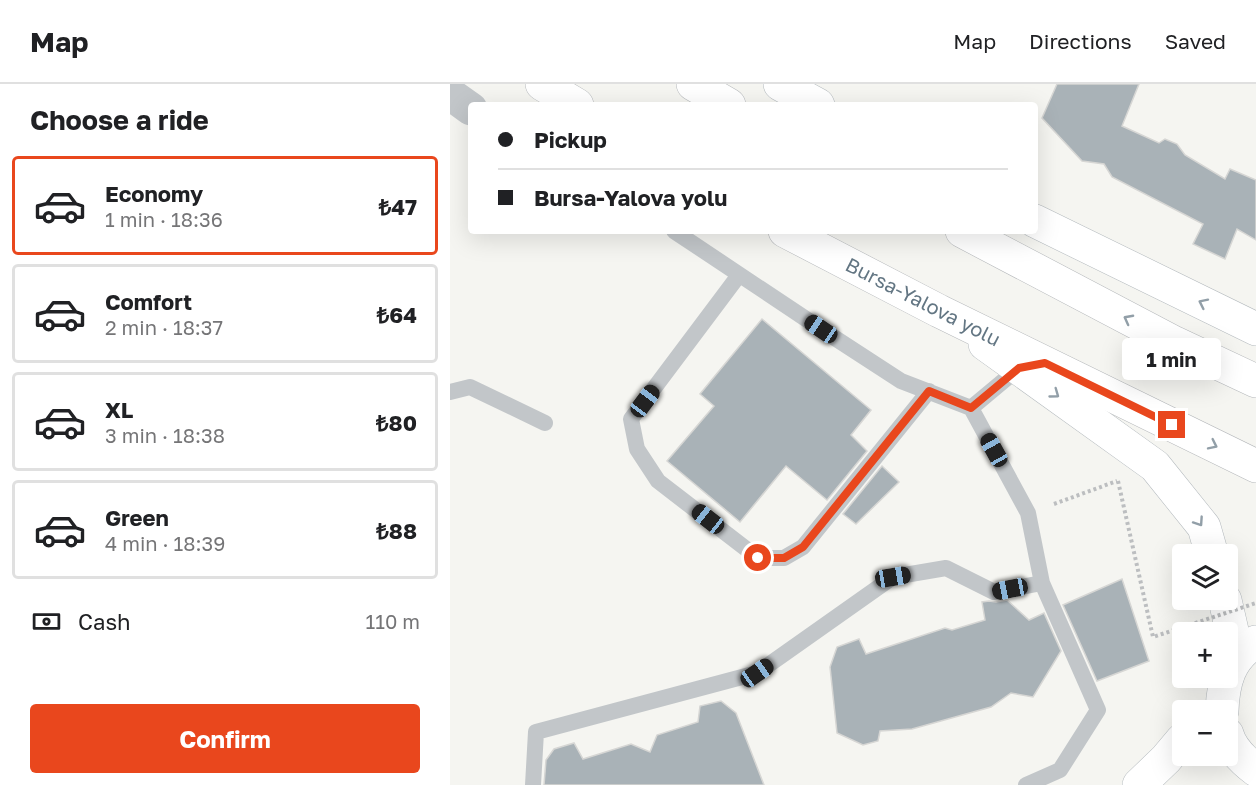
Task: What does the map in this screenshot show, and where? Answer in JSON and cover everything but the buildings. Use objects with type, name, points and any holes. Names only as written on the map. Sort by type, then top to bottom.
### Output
[{"type":"main road","points":[[542,84],[572,102]]},
{"type":"main road","points":[[693,84],[724,102]]},
{"type":"main road","points":[[780,84],[813,102]]},
{"type":"main road","points":[[1038,222],[1256,329]]},
{"type":"main road","name":"Bursa-Yalova yolu","points":[[791,234],[939,311],[1032,365],[1256,466]]},
{"type":"main road","points":[[968,234],[1174,344],[1256,381]]},
{"type":"main road","points":[[1032,365],[1155,466],[1204,527],[1209,544]]},
{"type":"main road","points":[[1219,700],[1247,650],[1229,610]]},
{"type":"main road","points":[[1139,785],[1172,752]]},
{"type":"main road","points":[[1238,753],[1244,761],[1256,770]]},
{"type":"street","points":[[450,94],[468,107]]},
{"type":"lane","points":[[678,234],[901,381],[971,408],[1028,513],[1042,583],[1098,710],[1060,770],[1026,785]]},
{"type":"lane","points":[[739,275],[632,419],[637,449],[658,481],[758,558],[784,558],[803,547],[929,391]]},
{"type":"lane","points":[[971,408],[1032,365]]},
{"type":"lane","points":[[450,392],[470,387],[545,423]]},
{"type":"lane","points":[[533,785],[536,732],[757,673],[893,577],[946,568],[994,592],[1042,583]]},
{"type":"path","points":[[1028,513],[1118,481],[1154,637],[1256,603]]},
{"type":"route","points":[[758,558],[784,558],[803,547],[929,391],[971,408],[1019,368],[1045,363],[1172,425]]}]
